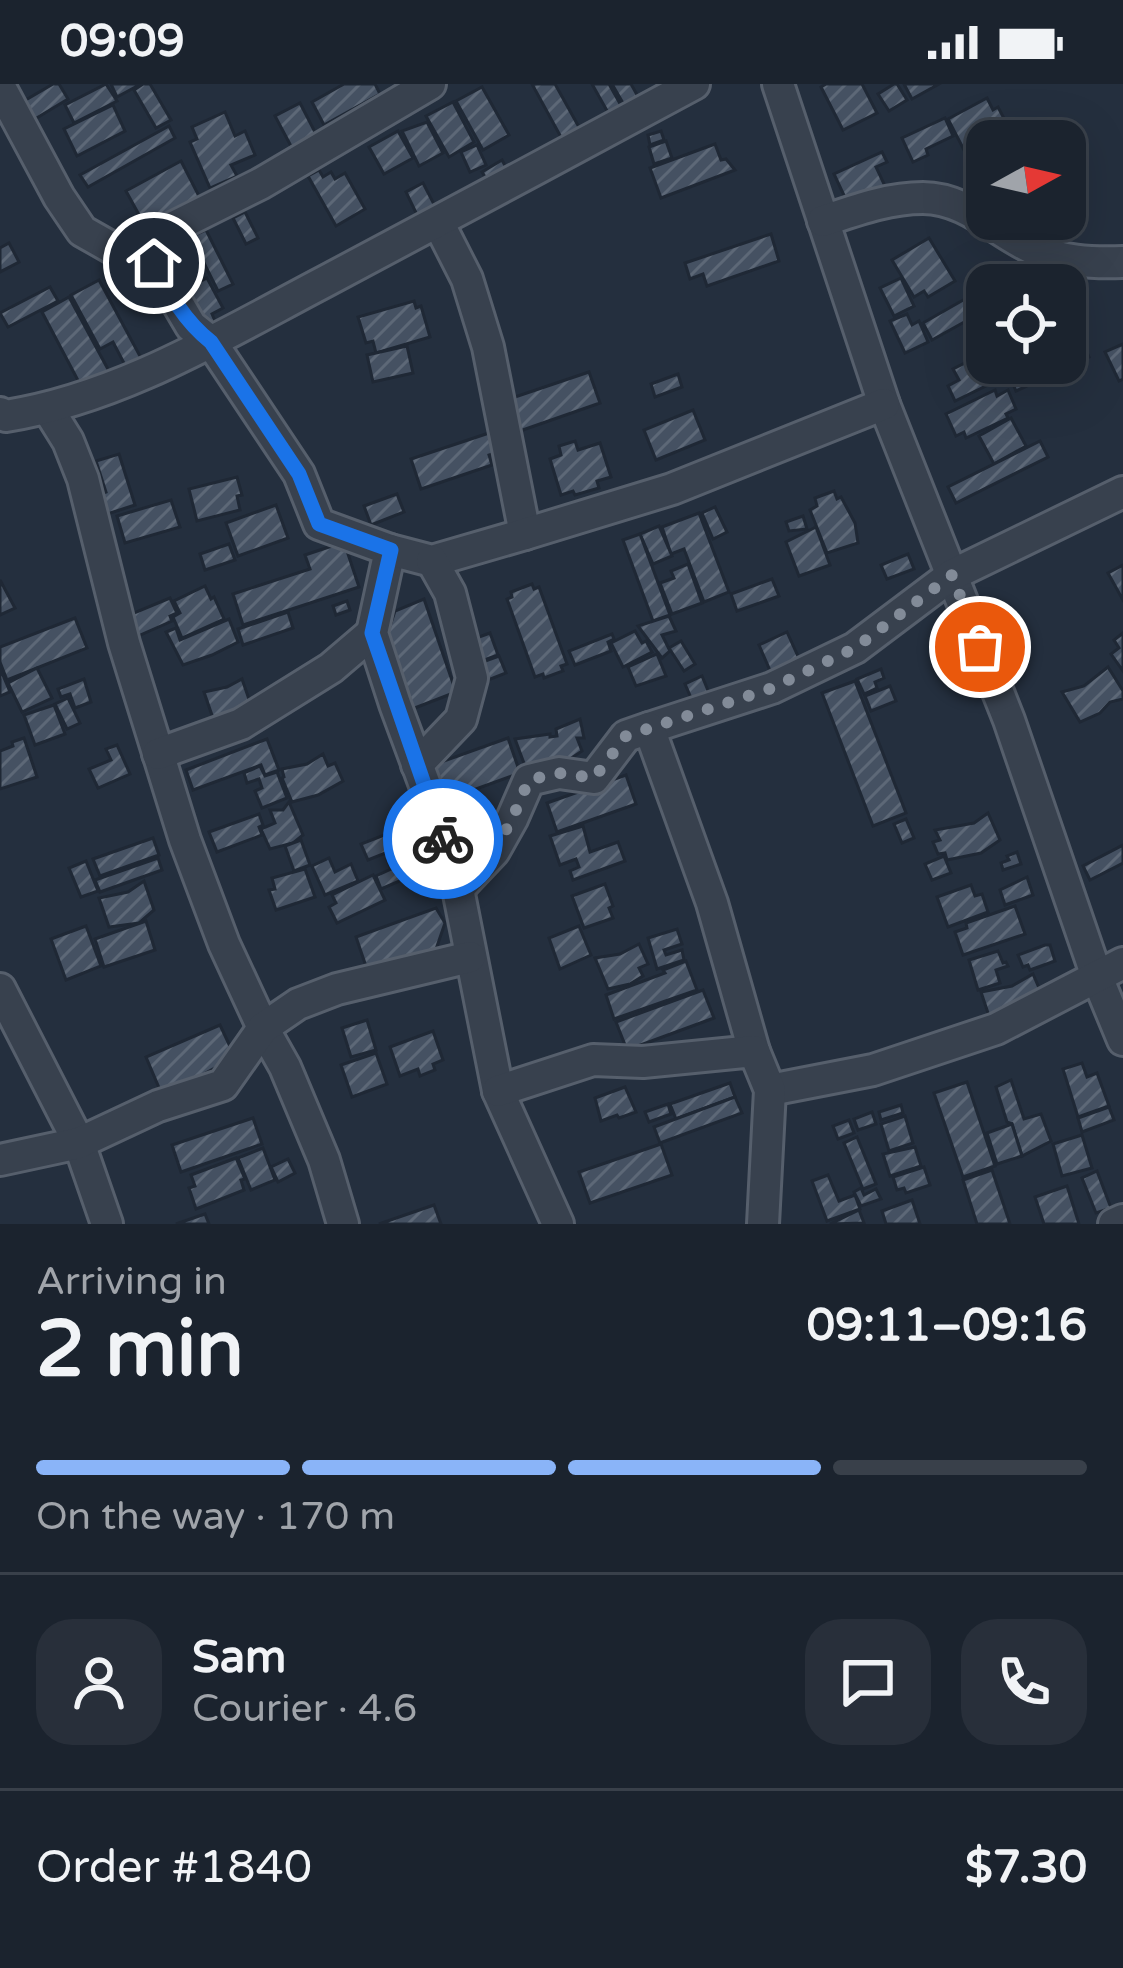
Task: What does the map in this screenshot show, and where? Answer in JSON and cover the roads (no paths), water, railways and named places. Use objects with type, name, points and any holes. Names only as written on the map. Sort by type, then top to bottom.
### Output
[{"type":"street","points":[[138,255],[168,230],[260,184],[430,84]]},
{"type":"street","points":[[2,417],[48,410],[120,384],[211,342],[694,84]]},
{"type":"street","points":[[778,84],[884,404],[1110,970],[1123,1040]]},
{"type":"street","points":[[0,87],[82,231],[154,263],[175,303],[191,326],[211,342],[299,474],[319,524],[391,550],[432,561],[525,534],[672,489],[884,404]]},
{"type":"street","points":[[823,221],[882,202],[926,198],[957,204],[1061,260],[1123,262]]},
{"type":"street","points":[[438,222],[467,279],[488,347],[525,534]]},
{"type":"street","points":[[48,410],[68,441],[83,479],[124,643],[185,840],[224,944],[301,1104],[344,1224]]},
{"type":"street","points":[[458,889],[494,851],[529,780],[559,773],[594,778],[626,736],[772,688],[855,648],[952,575],[1123,492]]},
{"type":"street","points":[[391,550],[372,633],[458,889],[498,1091],[558,1224]]},
{"type":"street","points":[[417,764],[461,719],[472,678],[450,593],[432,561]]},
{"type":"street","points":[[158,754],[241,724],[331,668],[372,633]]},
{"type":"street","points":[[649,728],[712,903],[754,1051],[770,1090],[764,1224]]},
{"type":"street","points":[[0,1160],[79,1143],[158,1106],[224,1085],[262,1028],[298,1004],[337,989],[470,957]]},
{"type":"street","points":[[770,1090],[873,1070],[996,1029],[1110,970]]},
{"type":"street","points":[[0,1033],[3,995]]},
{"type":"street","points":[[3,995],[79,1143],[107,1224]]},
{"type":"street","points":[[498,1091],[593,1060],[643,1062],[754,1051]]},
{"type":"street","points":[[1114,1224],[1123,1220]]}]
